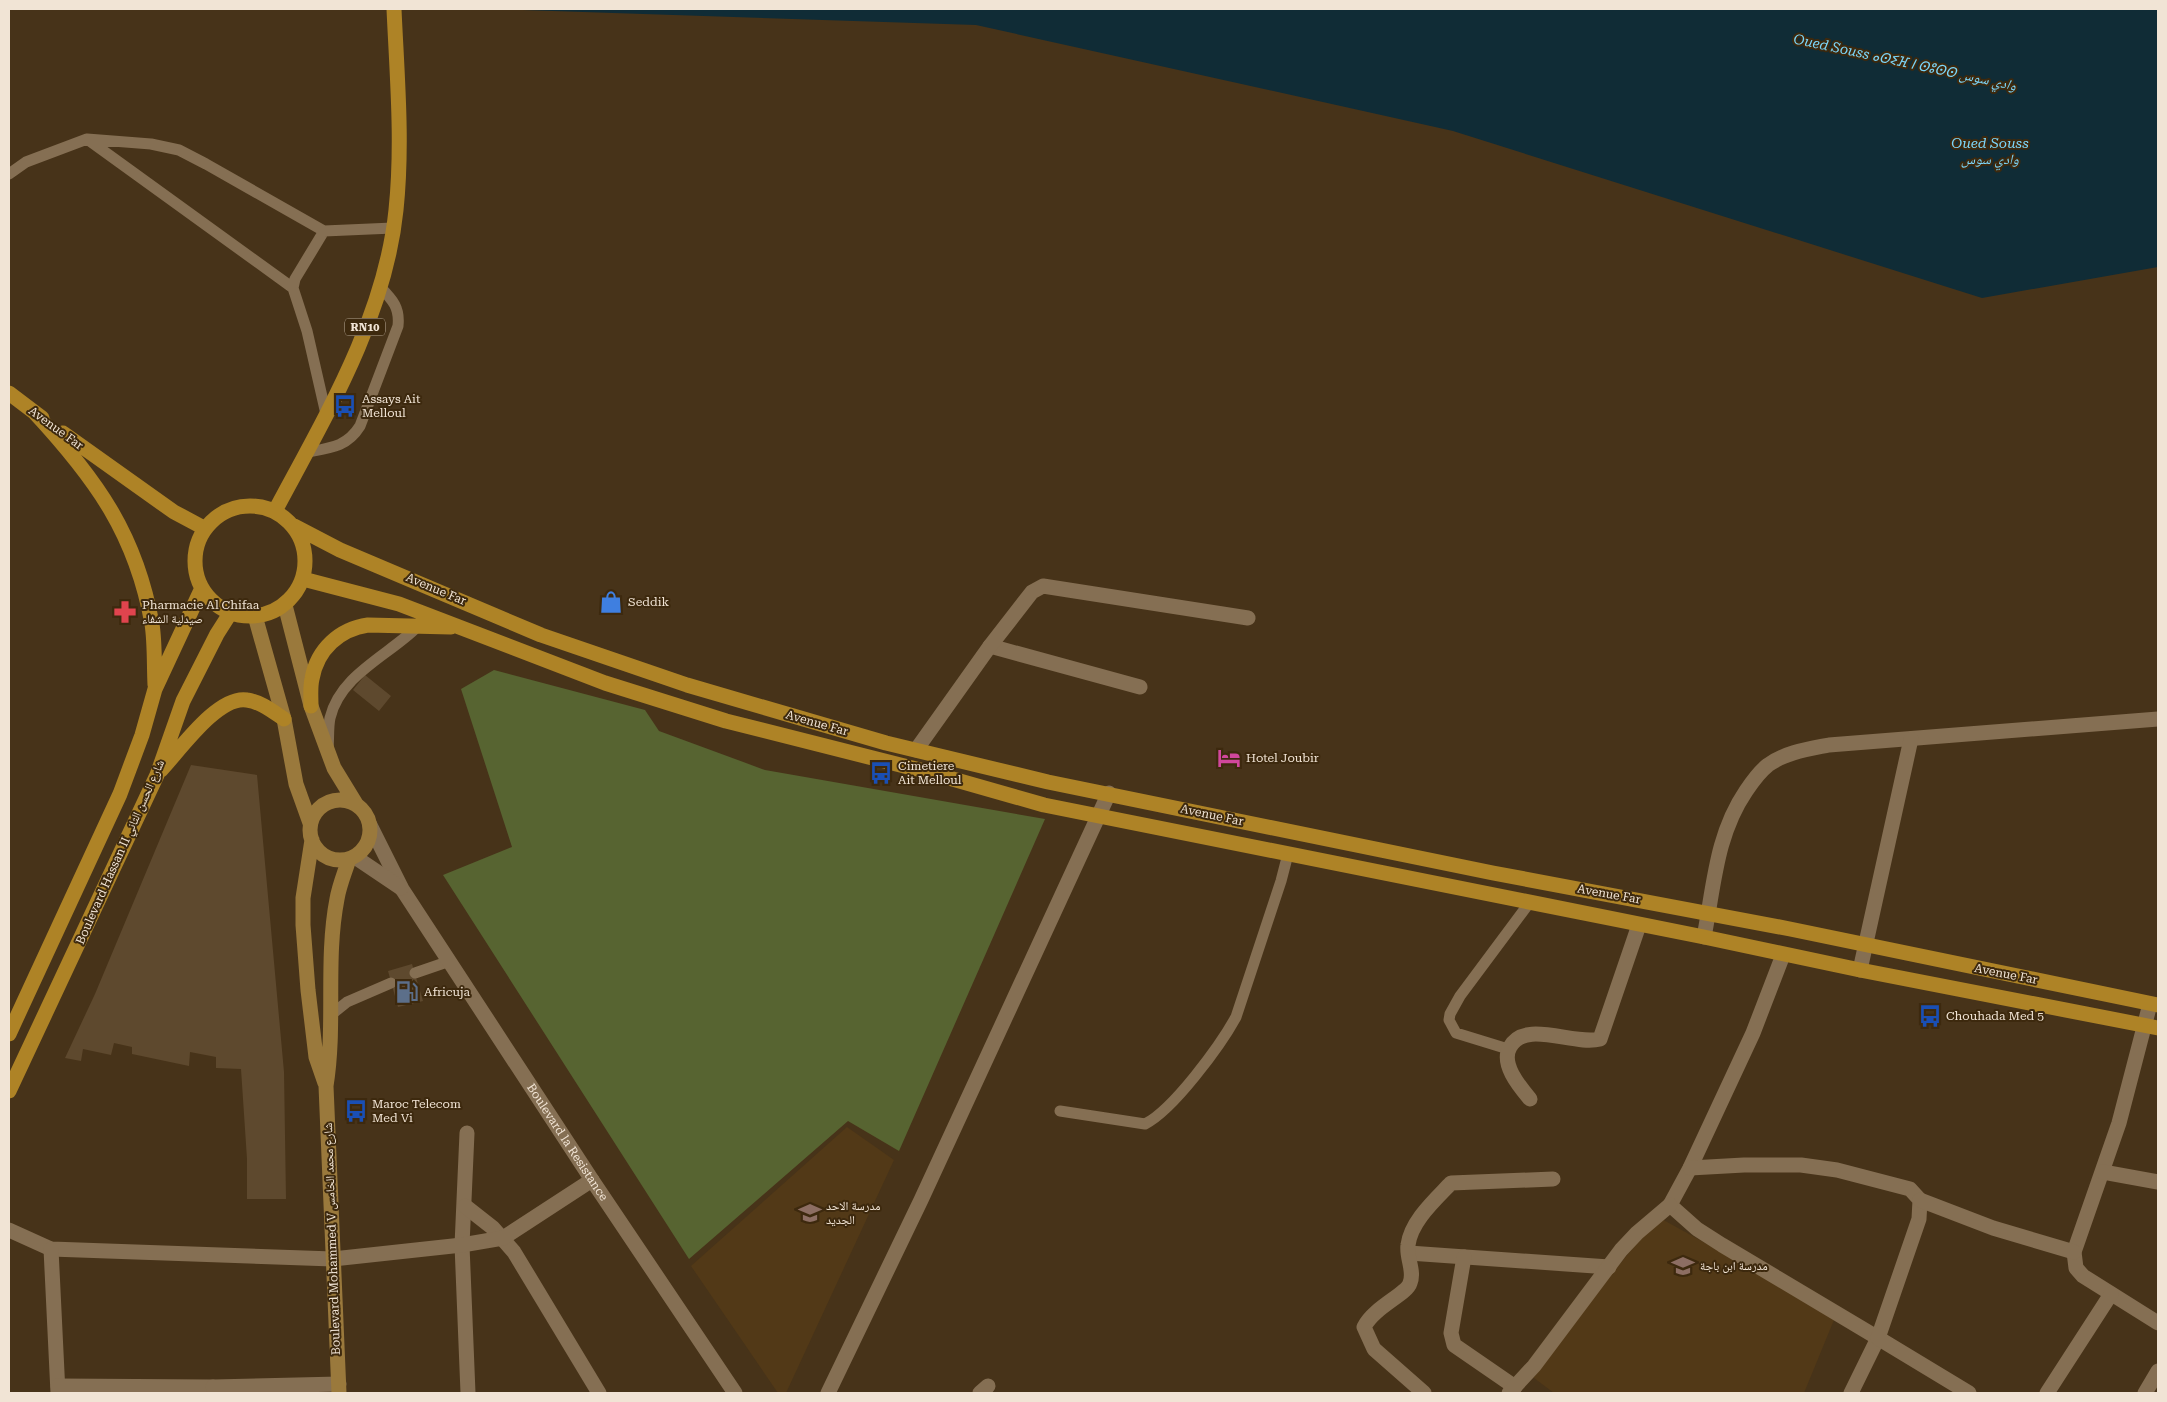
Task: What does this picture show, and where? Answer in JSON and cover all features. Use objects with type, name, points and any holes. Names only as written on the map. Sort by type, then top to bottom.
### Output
[{"type":"main road","name":"RN10","points":[[275,511],[326,414],[355,351],[380,286],[393,228],[400,127],[394,9]]},
{"type":"main road","name":"Avenue Far","points":[[9,394],[174,512],[204,528]]},
{"type":"main road","points":[[35,414],[75,456],[100,489],[132,552],[152,626],[155,689]]},
{"type":"main road","points":[[240,506],[258,506],[275,511],[294,526],[305,551],[303,579],[299,588],[285,604],[276,610],[254,616],[231,612],[217,605],[202,588],[195,563],[197,546],[204,528],[224,512],[240,506]]},
{"type":"main road","name":"Avenue Far","points":[[294,526],[340,550],[541,635],[687,685],[916,750],[1048,782],[1483,871],[1708,914],[2154,1004]]},
{"type":"main road","name":"Avenue Far","points":[[303,579],[399,604],[605,683],[726,721],[928,772],[1044,805],[1704,937],[1783,955],[2151,1026]]},
{"type":"main road","name":"Boulevard Hassan II شارع الحسن الثاني","points":[[9,1034],[120,794],[142,735],[155,689],[202,588]]},
{"type":"main road","points":[[254,616],[284,719],[296,784],[310,823],[312,840],[324,855],[333,859],[352,858],[367,844],[370,825],[367,817],[356,804],[334,768],[311,706],[285,604]]},
{"type":"main road","name":"Boulevard Hassan II شارع الحسن الثاني","points":[[9,1091],[157,775],[183,701],[217,634],[231,612]]},
{"type":"main road","points":[[311,706],[312,678],[332,640],[355,627],[457,627]]},
{"type":"main road","points":[[157,775],[212,712],[229,702],[245,700],[260,703],[284,719]]},
{"type":"main road","points":[[310,823],[314,814],[328,802],[347,800],[356,804]]},
{"type":"main road","name":"Boulevard Mohammed V شارع محمد الخامس","points":[[312,840],[303,898],[303,926],[316,1057],[326,1086]]},
{"type":"main road","name":"Boulevard Mohammed V شارع محمد الخامس","points":[[339,1389],[326,1086],[331,1058],[333,924],[337,898],[352,858]]},
{"type":"street","points":[[916,750],[990,646],[1032,592],[1043,586],[1248,618]]},
{"type":"street","points":[[990,646],[1140,687]]},
{"type":"street","points":[[1704,937],[1715,863],[1730,816],[1756,776],[1768,765],[1797,752],[1830,745],[2158,719]]},
{"type":"street","points":[[1860,970],[1911,738]]},
{"type":"street","points":[[828,1393],[917,1209],[1109,793]]},
{"type":"street","name":"Boulevard la Resistance","points":[[370,825],[402,889],[592,1180],[735,1393]]},
{"type":"street","name":"Boulevard la Resistance","points":[[352,858],[402,889]]},
{"type":"street","points":[[1530,1099],[1515,1081],[1508,1059],[1508,1049],[1514,1041],[1528,1033],[1567,1037],[1588,1042],[1600,1039],[1639,925]]},
{"type":"street","points":[[1464,1257],[1451,1333],[1454,1345],[1512,1390],[1534,1366],[1579,1303],[1637,1233],[1670,1205],[1690,1168],[1753,1033],[1783,955]]},
{"type":"street","points":[[2154,1004],[2151,1026],[2103,1172],[2074,1252],[2076,1268],[2083,1276],[2158,1323]]},
{"type":"street","points":[[467,1133],[462,1245],[468,1393]]},
{"type":"street","points":[[1690,1168],[1792,1165],[1836,1170],[1901,1185],[1916,1194],[1920,1200],[1993,1228],[2074,1252]]},
{"type":"street","points":[[2103,1172],[2158,1182]]},
{"type":"street","points":[[1424,1393],[1374,1349],[1364,1328],[1369,1318],[1379,1308],[1410,1285],[1412,1272],[1408,1246],[1418,1220],[1451,1182],[1552,1179]]},
{"type":"street","points":[[9,1230],[51,1249],[333,1258],[462,1245],[502,1238],[592,1180]]},
{"type":"street","points":[[1851,1393],[1878,1338],[1919,1219],[1920,1200]]},
{"type":"street","points":[[1670,1205],[1697,1228],[1722,1245],[1969,1393]]},
{"type":"street","points":[[465,1206],[502,1238],[514,1252],[599,1393]]},
{"type":"street","points":[[51,1249],[58,1390],[339,1389]]},
{"type":"street","points":[[1409,1253],[1609,1267]]},
{"type":"street","points":[[2047,1393],[2111,1294]]},
{"type":"street","points":[[2145,1393],[2158,1371]]},
{"type":"lane","points":[[9,174],[26,162],[87,139],[151,144],[179,150],[324,231],[393,228]]},
{"type":"lane","points":[[87,139],[293,288]]},
{"type":"lane","points":[[324,231],[295,279],[293,288],[307,331],[326,414]]},
{"type":"lane","points":[[307,452],[340,446],[354,436],[360,426],[398,326],[400,314],[396,303],[380,286]]},
{"type":"lane","points":[[328,750],[330,718],[336,702],[357,674],[378,656],[399,644],[417,627]]},
{"type":"lane","points":[[1060,1111],[1145,1124],[1156,1119],[1226,1035],[1236,1017],[1281,881],[1288,854]]},
{"type":"lane","points":[[1508,1049],[1456,1033],[1452,1027],[1450,1014],[1460,996],[1530,902]]},
{"type":"lane","points":[[415,973],[450,961]]},
{"type":"lane","points":[[332,1014],[347,1002],[391,983]]},
{"type":"shaded area","name":"مدرسة الاحد الجديد","points":[[847,1127],[894,1160],[786,1393],[778,1393],[691,1266]]},
{"type":"shaded area","name":"مدرسة ابن باجة","points":[[1658,1217],[1836,1315],[1804,1393],[1554,1393],[1530,1375]]},
{"type":"green space","points":[[494,670],[645,710],[659,731],[765,770],[1045,819],[899,1151],[848,1121],[689,1259],[443,875],[512,847],[461,689]]},
{"type":"water","name":"Oued Souss وادي سوس","points":[[493,9],[2158,9],[2158,267],[1982,298],[1453,131],[976,25]]},
{"type":"building","points":[[365,675],[391,696],[379,711],[353,690]]},
{"type":"building","points":[[191,765],[257,775],[284,1072],[286,1199],[247,1199],[247,1159],[241,1069],[216,1068],[216,1057],[190,1052],[189,1066],[132,1054],[132,1047],[114,1043],[111,1055],[83,1049],[81,1061],[65,1058],[95,994]]},
{"type":"building","name":"Africuja","points":[[412,964],[423,1001],[398,1007],[388,971]]},
{"type":"place","name":"Assays Ait Melloul","points":[[345,406]]},
{"type":"place","name":"Seddik","points":[[611,602]]},
{"type":"place","name":"Pharmacie Al Chifaa صيدلية الشفاء","points":[[125,612]]},
{"type":"place","name":"Hotel Joubir","points":[[1229,758]]},
{"type":"place","name":"Cimetiere Ait Melloul","points":[[881,773]]},
{"type":"place","name":"Africuja","points":[[407,992]]},
{"type":"place","name":"Chouhada Med 5","points":[[1930,1016]]},
{"type":"place","name":"Maroc Telecom Med Vi","points":[[356,1111]]},
{"type":"place","name":"مدرسة الاحد الجديد","points":[[810,1213]]},
{"type":"place","name":"مدرسة ابن باجة","points":[[1683,1266]]},
{"type":"water label","name":"Oued Souss ⴰⵙⵉⴼ ⵏ ⵙⵓⵙⵙ وادي سوس","points":[[1905,62]]}]
